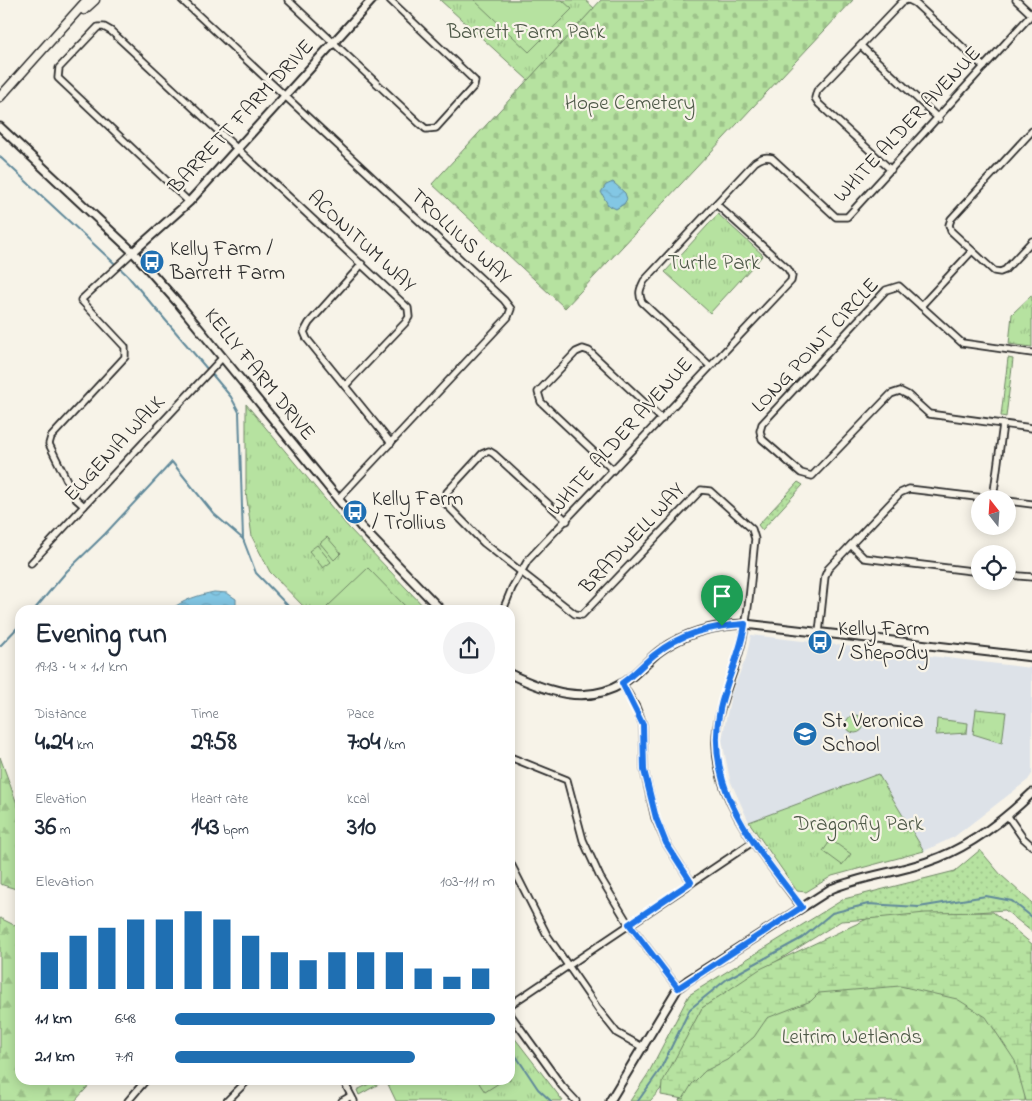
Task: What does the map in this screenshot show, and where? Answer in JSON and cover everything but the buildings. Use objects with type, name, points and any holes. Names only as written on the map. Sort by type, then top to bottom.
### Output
[{"type":"main road","points":[[61,32],[87,0]]},
{"type":"main road","points":[[0,97],[94,0]]},
{"type":"street","points":[[182,0],[285,96]]},
{"type":"street","points":[[288,0],[420,124],[426,129],[436,128],[474,86],[475,81],[390,0]]},
{"type":"street","name":"BARRETT FARM DRIVE","points":[[133,252],[189,202],[372,0]]},
{"type":"street","points":[[891,170],[819,104],[815,98],[817,91],[902,2],[908,0],[916,3],[984,68]]},
{"type":"street","points":[[1016,0],[1032,15]]},
{"type":"street","name":"WHITE ALDER AVENUE","points":[[505,605],[528,560],[567,521],[710,366],[648,308],[639,296],[640,288],[644,281],[755,162],[767,156],[778,162],[836,217],[842,218],[852,213],[1032,15]]},
{"type":"street","name":"ACONITUM WAY","points":[[189,202],[61,82],[57,74],[59,68],[94,30],[102,26],[107,28],[408,308],[409,317],[345,386]]},
{"type":"street","points":[[861,46],[939,119]]},
{"type":"street","name":"TROLLIUS WAY","points":[[285,96],[504,300],[510,309],[508,317],[338,500]]},
{"type":"street","name":"KELLY FARM DRIVE","points":[[0,127],[133,252],[223,357],[362,528],[436,605]]},
{"type":"street","points":[[1032,131],[951,219],[949,225],[951,231],[994,271],[1000,272],[1005,270],[1032,242]]},
{"type":"street","points":[[710,366],[788,285],[792,276],[788,269],[716,204]]},
{"type":"street","points":[[922,306],[972,251]]},
{"type":"street","points":[[84,506],[76,499],[51,451],[50,440],[123,360],[126,352],[122,344],[81,300],[133,252]]},
{"type":"street","points":[[362,264],[309,323],[304,332],[307,340],[391,443]]},
{"type":"street","name":"LONG POINT CIRCLE","points":[[1032,352],[962,343],[899,286],[892,286],[886,290],[762,424],[760,431],[762,439],[801,473],[812,476],[891,394],[900,391],[929,414],[1032,428]]},
{"type":"street","points":[[613,470],[541,402],[539,397],[538,392],[576,352],[583,349],[589,351],[662,419]]},
{"type":"street","name":"EUGENIA WALK","points":[[31,563],[223,357]]},
{"type":"street","points":[[994,490],[1003,424]]},
{"type":"street","points":[[521,572],[484,543],[445,503],[447,492],[482,454],[489,451],[567,521]]},
{"type":"street","points":[[819,633],[825,576],[828,570],[900,493],[909,489],[971,496]]},
{"type":"street","name":"BRADWELL WAY","points":[[521,572],[575,614],[582,615],[698,492],[710,491],[754,534],[745,624],[738,659],[721,706],[715,736],[719,769],[726,793],[754,841],[802,907]]},
{"type":"street","points":[[1016,502],[1032,504]]},
{"type":"street","points":[[851,545],[864,558],[971,571]]},
{"type":"street","points":[[1016,576],[1032,577]]},
{"type":"street","points":[[515,676],[564,694],[590,695],[622,683],[662,649],[684,636],[708,628],[745,624],[1032,657]]},
{"type":"street","points":[[622,683],[643,725],[644,770],[656,818],[666,843],[691,882]]},
{"type":"street","points":[[515,759],[567,780],[577,820],[591,860],[610,896],[678,988]]},
{"type":"street","points":[[610,1101],[644,1048],[678,988],[831,889],[851,881],[926,863],[960,849],[1032,793]]},
{"type":"street","points":[[1006,815],[1023,838],[1032,846]]},
{"type":"street","points":[[515,1002],[754,841]]},
{"type":"street","points":[[515,872],[540,924],[568,967],[617,1033],[644,1048]]},
{"type":"street","points":[[515,1021],[562,1086],[576,1101]]},
{"type":"street","points":[[128,1101],[142,1085]]},
{"type":"street","points":[[227,1101],[243,1085]]},
{"type":"street","points":[[342,1101],[352,1098],[346,1085]]},
{"type":"shaded area","points":[[751,635],[1032,668],[1032,774],[1028,780],[954,837],[924,851],[878,774],[749,822],[730,780],[722,740],[731,694],[746,658]]},
{"type":"green space","name":"Barrett Farm Park","points":[[440,0],[585,0],[594,8],[528,80]]},
{"type":"green space","points":[[474,0],[562,0],[572,9],[529,52]]},
{"type":"green space","name":"Hope Cemetery","points":[[601,0],[853,0],[565,308],[432,184]]},
{"type":"green space","name":"Turtle Park","points":[[718,214],[763,255],[710,313],[665,272]]},
{"type":"green space","points":[[1032,295],[1032,347],[1009,344],[1012,314]]},
{"type":"green space","points":[[1008,358],[1013,359],[1006,417],[1001,416]]},
{"type":"green space","points":[[246,404],[349,528],[422,605],[302,605],[270,572],[252,537],[246,492]]},
{"type":"green space","points":[[798,482],[803,485],[762,530],[758,525]]},
{"type":"green space","points":[[327,537],[341,553],[334,560],[320,543]]},
{"type":"green space","points":[[317,545],[331,562],[323,568],[309,551]]},
{"type":"green space","points":[[368,568],[404,605],[329,605]]},
{"type":"green space","points":[[976,709],[1006,712],[1002,743],[973,734]]},
{"type":"green space","points":[[851,715],[859,715],[864,720],[862,731],[851,733],[846,728],[846,720]]},
{"type":"green space","points":[[937,719],[968,723],[967,733],[936,735]]},
{"type":"green space","points":[[0,757],[15,798],[15,889],[0,884]]},
{"type":"green space","name":"Dragonfly Park","points":[[878,774],[924,851],[832,876],[806,892],[797,891],[749,822]]},
{"type":"green space","points":[[831,840],[851,854],[842,865],[823,851]]},
{"type":"green space","points":[[980,850],[1001,875],[1032,903],[1032,932],[1005,910],[841,921],[702,1008],[660,1090],[650,1101],[630,1101],[648,1074],[689,995],[844,899],[955,871]]},
{"type":"green space","points":[[993,912],[1032,944],[1032,1101],[1026,1101],[1015,1061],[986,1017],[957,999],[900,986],[819,993],[811,1001],[767,1018],[754,1037],[727,1060],[705,1071],[692,1084],[683,1099],[661,1095],[662,1083],[702,1008],[760,969],[867,919],[925,913]]},
{"type":"green space","points":[[0,918],[15,926],[15,1085],[89,1085],[75,1101],[0,1101]]},
{"type":"green space","name":"Leitrim Wetlands","points":[[839,976],[971,988],[1026,1077],[1025,1101],[679,1101],[686,1080],[724,1014]]},
{"type":"green space","points":[[515,1039],[563,1101],[396,1101],[388,1085],[515,1085]]},
{"type":"green space","points":[[367,1085],[377,1085],[359,1095],[357,1090]]},
{"type":"green space","points":[[480,1085],[496,1085],[485,1092]]},
{"type":"water","points":[[613,182],[625,193],[627,199],[624,204],[616,209],[608,205],[601,192],[606,185]]},
{"type":"water","points":[[214,592],[227,593],[236,599],[236,605],[177,605],[191,598]]},
{"type":"waterway","points":[[0,157],[127,275],[208,370]]},
{"type":"waterway","points":[[211,373],[231,397],[239,412],[243,539],[256,573],[287,605]]},
{"type":"waterway","points":[[38,605],[67,571],[105,534],[172,462],[214,514],[243,539]]},
{"type":"waterway","points":[[0,646],[15,630]]},
{"type":"waterway","points":[[638,1101],[660,1070],[690,1009],[727,979],[802,938],[832,913],[868,904],[919,907],[986,896],[1012,901],[1032,917]]},
{"type":"waterway","points":[[515,1054],[538,1089],[551,1101]]},
{"type":"place","name":"Kelly Farm / Barrett Farm","points":[[152,262]]},
{"type":"place","name":"Kelly Farm / Trollius","points":[[355,512]]},
{"type":"place","name":"Kelly Farm / Shepody","points":[[820,642]]},
{"type":"place","name":"St. Veronica School","points":[[805,734]]},
{"type":"route","points":[[745,624],[738,659],[724,694],[715,736],[719,769],[726,793],[742,824],[802,907],[722,957],[678,988],[629,924],[691,882],[666,843],[656,818],[644,770],[642,756],[643,725],[641,717],[622,683],[633,676],[662,649],[684,636],[708,628],[722,626],[745,624]]}]
